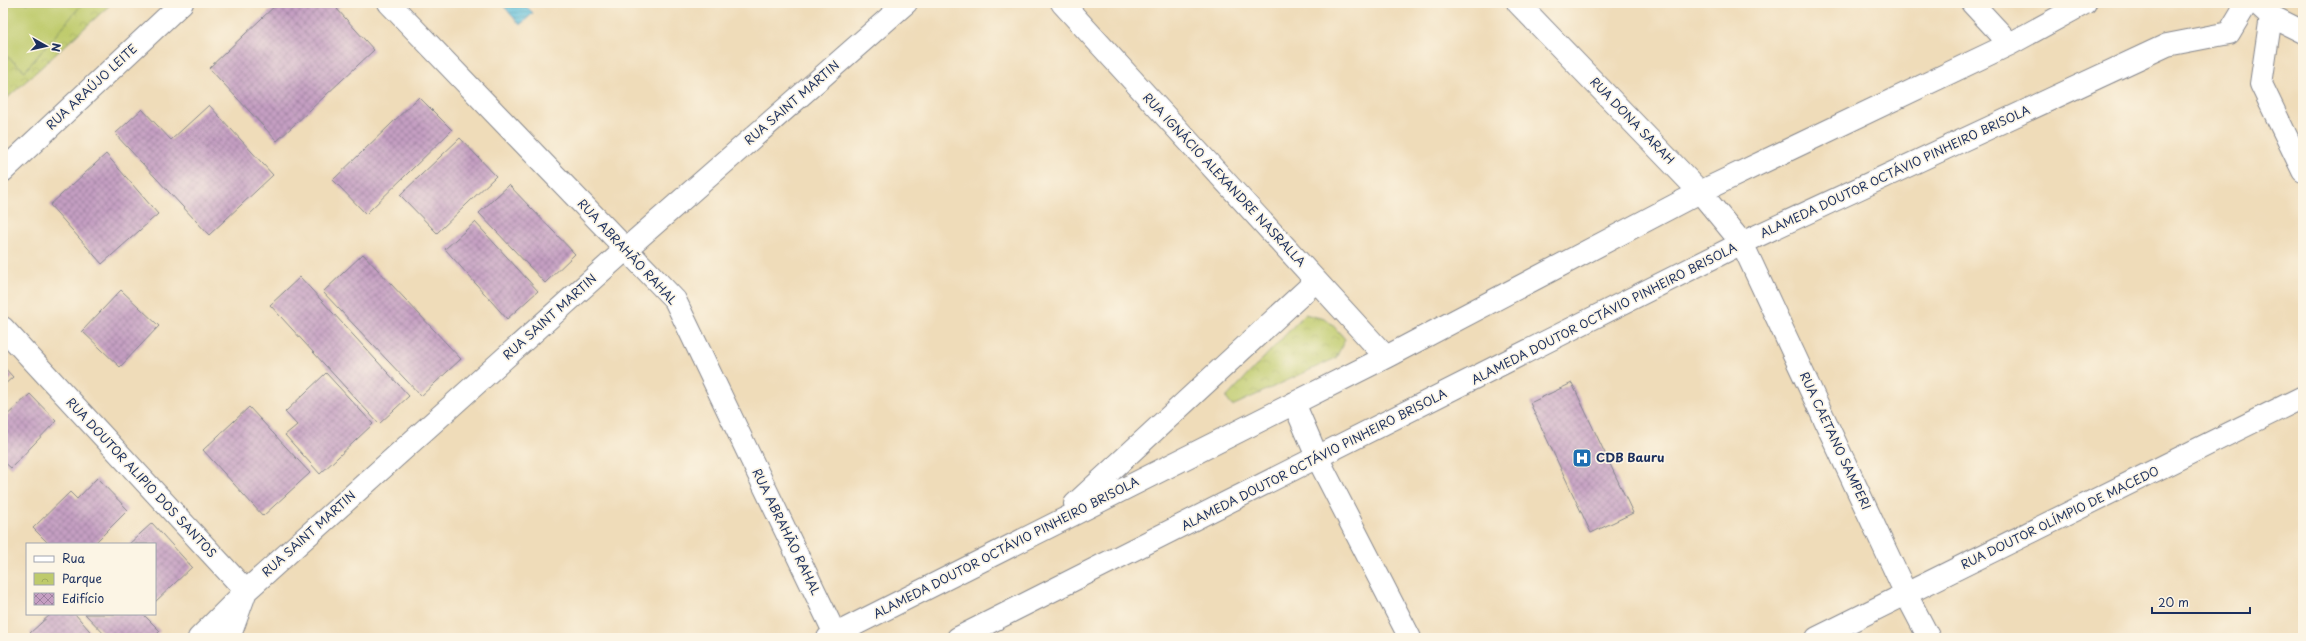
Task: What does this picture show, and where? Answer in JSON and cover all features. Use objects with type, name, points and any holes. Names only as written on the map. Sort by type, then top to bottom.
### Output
[{"type":"street","name":"RUA ARAÚJO LEITE","points":[[3,171],[182,3]]},
{"type":"street","name":"RUA ABRAHÃO RAHAL","points":[[388,3],[675,300],[833,637]]},
{"type":"street","name":"RUA SAINT MARTIN","points":[[199,638],[246,591],[626,249],[906,3]]},
{"type":"street","name":"RUA IGNÁCIO ALEXANDRE NASRALLA","points":[[1062,3],[1386,357]]},
{"type":"street","name":"RUA DONA SARAH","points":[[1518,3],[1700,192],[1742,243]]},
{"type":"street","points":[[1972,3],[2010,44]]},
{"type":"street","name":"ALAMEDA DOUTOR OCTÁVIO PINHEIRO BRISOLA","points":[[833,637],[1056,522],[1386,357],[1700,192],[2010,44],[2085,3]]},
{"type":"street","name":"ALAMEDA DOUTOR OCTÁVIO PINHEIRO BRISOLA","points":[[958,638],[1318,458],[1742,243],[2167,45],[2229,33],[2247,3]]},
{"type":"street","points":[[2303,32],[2264,10],[2261,84],[2303,171]]},
{"type":"street","name":"RUA CAETANO SAMPERI","points":[[1742,243],[1906,594],[1929,638]]},
{"type":"street","points":[[1056,522],[1316,281]]},
{"type":"street","name":"RUA DOUTOR ALIPIO DOS SANTOS","points":[[3,328],[246,591]]},
{"type":"street","name":"RUA DOUTOR OLÍMPIO DE MACEDO","points":[[1817,638],[2303,397]]},
{"type":"street","points":[[1294,403],[1318,458],[1410,638]]},
{"type":"street","points":[[229,638],[246,591]]},
{"type":"green space","points":[[3,3],[112,3],[3,102]]},
{"type":"green space","points":[[3,3],[83,3],[25,71],[3,53]]},
{"type":"green space","points":[[1305,314],[1328,320],[1345,339],[1336,358],[1232,406],[1226,398]]},
{"type":"water","points":[[501,3],[523,3],[533,13],[520,25]]},
{"type":"building","points":[[278,3],[343,3],[337,9],[374,50],[277,141],[209,68]]},
{"type":"building","points":[[419,97],[452,130],[366,214],[333,180]]},
{"type":"building","points":[[209,105],[273,175],[209,235],[115,134],[142,109],[171,140]]},
{"type":"building","points":[[460,138],[496,176],[437,233],[400,195]]},
{"type":"building","points":[[106,154],[158,214],[102,264],[50,205]]},
{"type":"building","points":[[509,185],[575,254],[545,283],[479,213]]},
{"type":"building","points":[[475,222],[538,291],[507,319],[445,249]]},
{"type":"building","points":[[363,254],[461,359],[421,396],[323,292]]},
{"type":"building","points":[[300,277],[409,396],[379,424],[270,305]]},
{"type":"building","points":[[121,290],[159,326],[120,367],[82,331]]},
{"type":"building","points":[[3,366],[13,377],[3,386]]},
{"type":"building","points":[[326,373],[373,424],[320,474],[285,435],[297,425],[285,412]]},
{"type":"building","name":"CDB Bauru","points":[[1572,383],[1633,513],[1591,533],[1530,403]]},
{"type":"building","points":[[30,394],[56,421],[11,468],[3,461],[3,419]]},
{"type":"building","points":[[249,407],[310,473],[263,516],[203,450]]},
{"type":"building","points":[[97,478],[128,510],[95,543],[48,543],[33,528],[70,492],[77,499]]},
{"type":"building","points":[[152,523],[192,567],[156,601],[156,543],[130,543]]},
{"type":"building","points":[[50,615],[76,615],[96,638],[34,638],[30,633]]},
{"type":"building","points":[[86,615],[144,615],[160,631],[153,638],[108,638]]},
{"type":"place","name":"CDB Bauru","points":[[1582,458]]}]
